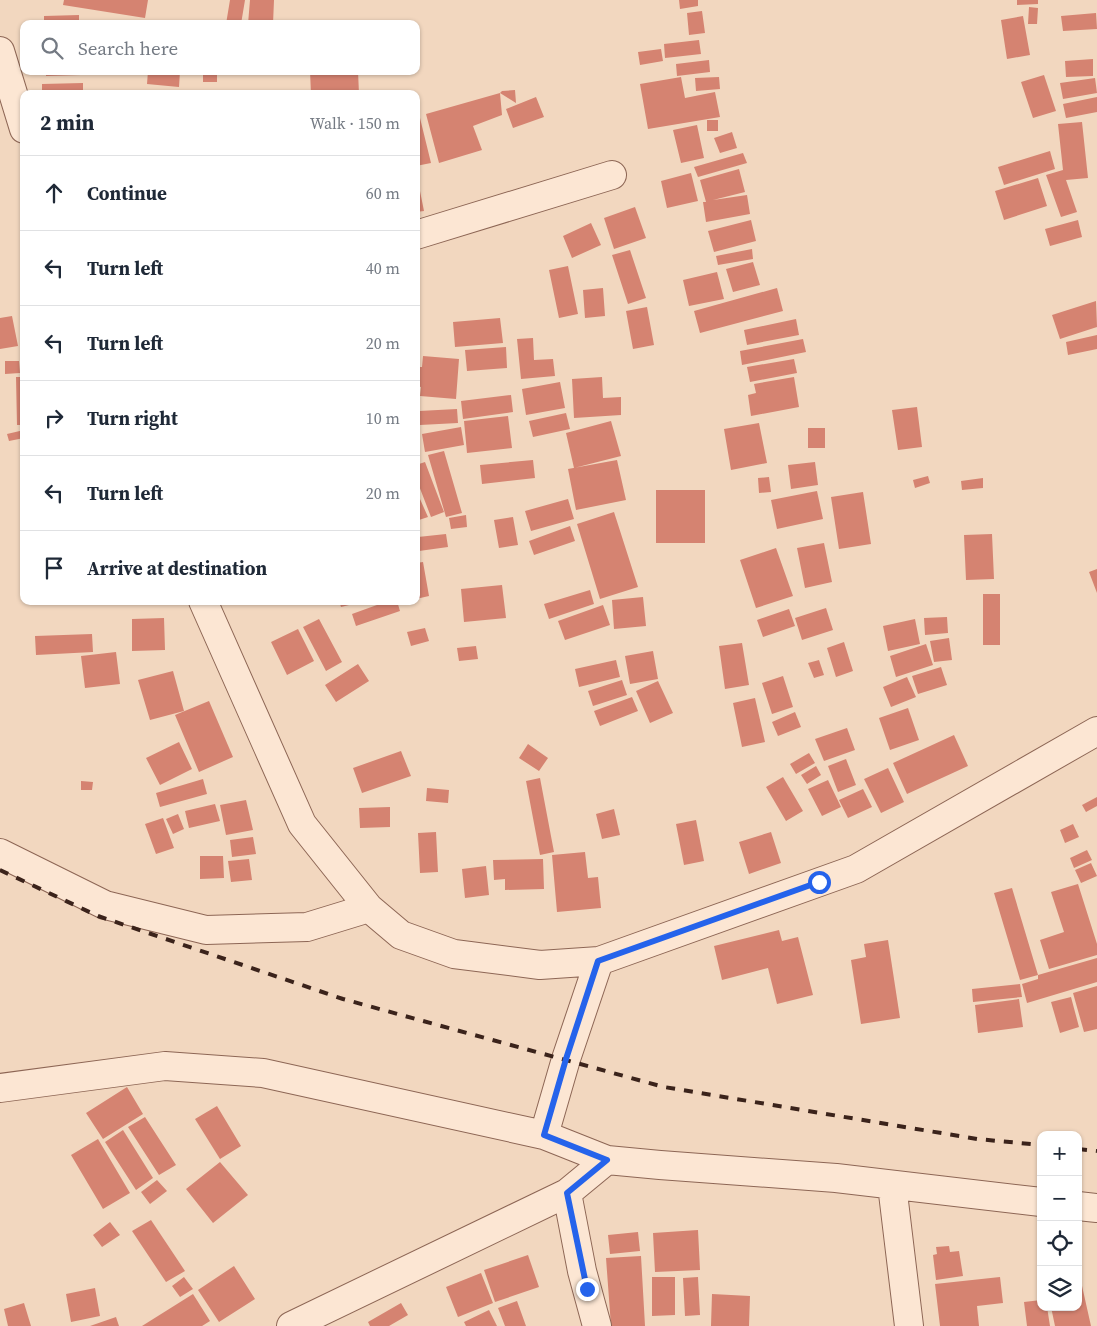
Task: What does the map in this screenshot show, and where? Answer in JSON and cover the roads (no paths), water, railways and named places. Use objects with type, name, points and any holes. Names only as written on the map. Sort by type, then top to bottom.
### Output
[{"type":"street","points":[[0,51],[20,116]]},
{"type":"street","points":[[420,234],[612,175]]},
{"type":"street","points":[[205,605],[302,824],[369,908],[402,935],[454,954],[540,965],[598,961],[856,869],[1097,731]]},
{"type":"street","points":[[0,853],[105,905],[206,930],[307,927],[369,908]]},
{"type":"street","points":[[544,1135],[566,1059],[598,961]]},
{"type":"street","points":[[0,1088],[165,1066],[263,1073],[544,1135],[607,1160],[836,1178],[1037,1202]]},
{"type":"street","points":[[291,1326],[567,1193],[607,1160]]},
{"type":"street","points":[[892,1184],[909,1326]]},
{"type":"street","points":[[567,1193],[582,1271],[597,1326]]},
{"type":"street","points":[[1082,1206],[1097,1208]]},
{"type":"railway","points":[[0,870],[98,916],[343,999],[664,1087],[977,1139],[1037,1145]]},
{"type":"railway","points":[[1082,1149],[1097,1151]]}]
